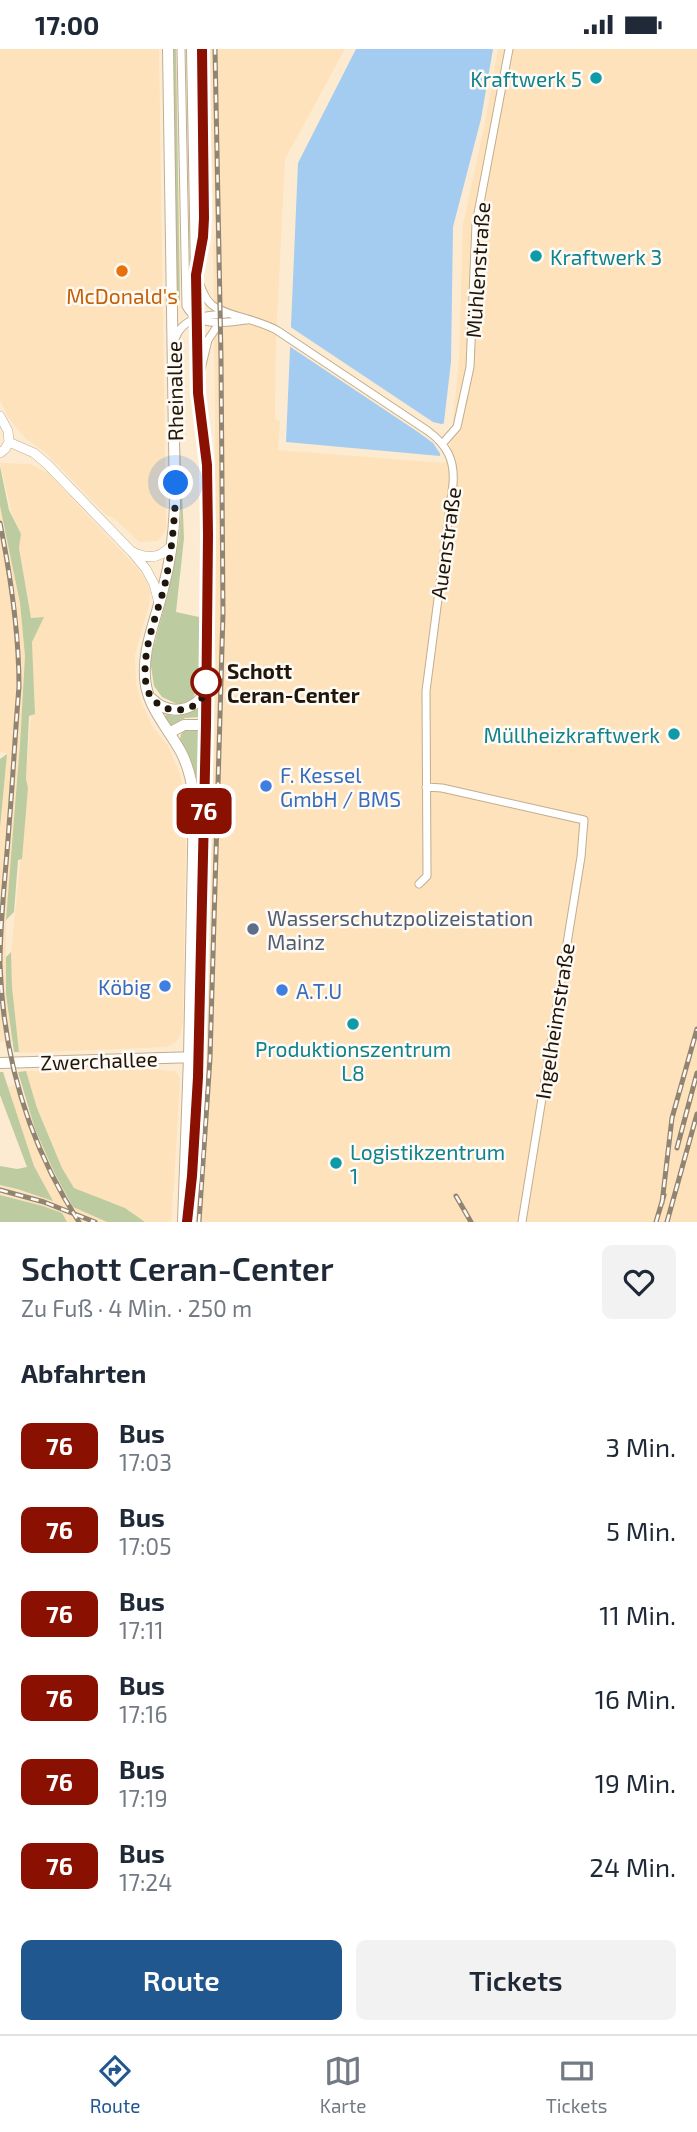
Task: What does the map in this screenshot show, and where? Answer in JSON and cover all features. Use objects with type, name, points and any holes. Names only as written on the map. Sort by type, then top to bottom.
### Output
[{"type":"main road","name":"Rheinallee","points":[[168,49],[176,483],[172,545],[146,656],[145,676],[148,694],[156,713],[188,768],[194,799],[189,1034],[194,1057]]},
{"type":"main road","name":"Rheinallee","points":[[185,1222],[192,1176],[206,725],[208,477],[198,382],[192,49]]},
{"type":"main road","points":[[148,694],[158,705],[176,710],[194,705],[206,690]]},
{"type":"main road","points":[[169,733],[184,725],[206,725]]},
{"type":"main road","points":[[166,1058],[189,1034]]},
{"type":"main road","name":"Zwerchallee","points":[[0,1063],[194,1057]]},
{"type":"street","points":[[181,49],[186,306],[205,322],[255,320]]},
{"type":"street","name":"Rheinallee","points":[[196,275],[204,225],[202,49]]},
{"type":"street","name":"Mühlenstraße","points":[[443,443],[457,427],[466,390],[472,347],[476,224],[509,49]]},
{"type":"street","points":[[196,275],[210,303],[220,309],[269,325],[284,334],[443,443]]},
{"type":"street","points":[[173,346],[179,329],[197,318],[234,314]]},
{"type":"street","points":[[198,382],[208,340],[220,322]]},
{"type":"street","points":[[0,416],[8,431],[9,442],[0,453]]},
{"type":"street","points":[[9,442],[34,453],[47,464],[132,552],[152,580],[159,607]]},
{"type":"street","name":"Auenstraße","points":[[419,884],[427,876],[426,691],[453,478],[452,462],[443,443]]},
{"type":"street","points":[[132,552],[145,557],[155,557],[172,545]]},
{"type":"street","name":"Ingelheimstraße","points":[[426,787],[442,788],[584,820],[581,857],[522,1222]]},
{"type":"shaded area","points":[[0,49],[159,49],[166,529],[158,541],[139,542],[115,519],[105,514],[47,454],[25,438],[8,417],[0,400]]},
{"type":"shaded area","points":[[208,49],[345,49],[285,159],[276,340],[275,420],[280,421],[278,450],[444,463],[449,459],[459,360],[463,224],[498,49],[697,49],[697,1222],[197,1222],[209,985],[215,700],[218,690],[215,649],[215,234]]},
{"type":"shaded area","points":[[0,463],[30,464],[48,473],[141,572],[149,586],[149,605],[135,655],[136,684],[152,726],[168,746],[181,776],[186,827],[183,1021],[180,1036],[175,1043],[167,1047],[19,1053],[11,952],[28,788],[26,779],[31,715],[35,714],[32,642],[43,617],[31,618],[19,548],[21,534],[12,515]]},
{"type":"shaded area","points":[[0,506],[20,603],[25,656],[16,814],[6,921],[6,994],[12,1041],[0,1042],[0,828],[7,753],[0,752]]},
{"type":"shaded area","points":[[159,1067],[159,1070],[175,1071],[180,1078],[171,1222],[145,1222],[125,1208],[74,1188],[62,1168],[37,1108],[26,1071]]},
{"type":"shaded area","points":[[20,1083],[55,1174],[73,1207],[107,1222],[67,1222],[61,1213],[0,1194],[0,1185],[52,1200],[34,1166],[8,1087]]},
{"type":"green space","points":[[173,49],[176,49],[180,301],[177,301]]},
{"type":"green space","points":[[177,378],[184,538],[176,612],[199,617],[202,580],[203,618],[199,684],[193,698],[177,704],[162,697],[154,686],[150,660],[179,539],[181,512]]},
{"type":"green space","points":[[0,466],[9,510],[21,534],[19,548],[31,618],[44,617],[32,642],[35,714],[29,716],[26,779],[28,788],[22,859],[18,860],[14,912],[6,920],[25,656],[20,603],[0,506]]},
{"type":"green space","points":[[201,705],[201,717],[185,718],[170,726],[165,717],[166,714],[176,716],[194,711]]},
{"type":"green space","points":[[185,730],[201,730],[200,803],[188,757],[180,739]]},
{"type":"green space","points":[[7,754],[0,828],[0,759]]},
{"type":"green space","points":[[11,952],[19,1052],[14,1052],[6,994],[6,957]]},
{"type":"green space","points":[[26,1071],[37,1108],[62,1168],[74,1188],[125,1208],[145,1222],[107,1222],[73,1207],[35,1129],[18,1072]]},
{"type":"green space","points":[[0,1072],[3,1072],[34,1166],[53,1201],[0,1185],[0,1166],[17,1169],[27,1167],[0,1095]]},
{"type":"green space","points":[[0,1195],[62,1213],[67,1222],[0,1222]]},
{"type":"water","points":[[356,49],[493,49],[481,119],[453,227],[451,362],[440,456],[286,442],[298,163]]},
{"type":"pier","points":[[289,326],[433,422],[447,423],[443,458],[433,443],[418,432],[286,344]]},
{"type":"railway","points":[[199,1222],[210,1058],[223,613],[215,49]]},
{"type":"railway","points":[[0,523],[14,605],[19,687],[1,929],[2,999],[13,1066],[33,1131],[61,1193],[79,1222]]},
{"type":"railway","points":[[662,1203],[672,1118],[697,1029]]},
{"type":"railway","points":[[677,1148],[697,1073]]},
{"type":"railway","points":[[667,1222],[697,1114]]},
{"type":"railway","points":[[0,1190],[44,1202],[95,1222]]},
{"type":"railway","points":[[656,1222],[664,1195]]},
{"type":"railway","points":[[456,1196],[471,1222]]},
{"type":"bus line","name":"76","points":[[187,1222],[199,1057],[208,599],[207,465],[198,393],[196,275],[204,218],[202,49]]},
{"type":"place","name":"Kraftwerk 5","points":[[596,78]]},
{"type":"place","name":"Kraftwerk 3","points":[[536,256]]},
{"type":"place","name":"McDonald's","points":[[122,271]]},
{"type":"place","name":"Schott Ceran-Center","points":[[206,682]]},
{"type":"place","name":"Müllheizkraftwerk","points":[[674,734]]},
{"type":"place","name":"F. Kessel GmbH / BMS","points":[[266,786]]},
{"type":"place","name":"Wasserschutzpolizeistation Mainz","points":[[253,929]]},
{"type":"place","name":"Köbig","points":[[165,986]]},
{"type":"place","name":"A.T.U","points":[[282,990]]},
{"type":"place","name":"Produktionszentrum L8","points":[[353,1024]]},
{"type":"place","name":"Logistikzentrum 1","points":[[336,1163]]},
{"type":"route","points":[[176,483],[170,560],[146,656],[146,685],[154,702],[166,709],[181,710],[198,702],[204,695],[206,682]]}]
